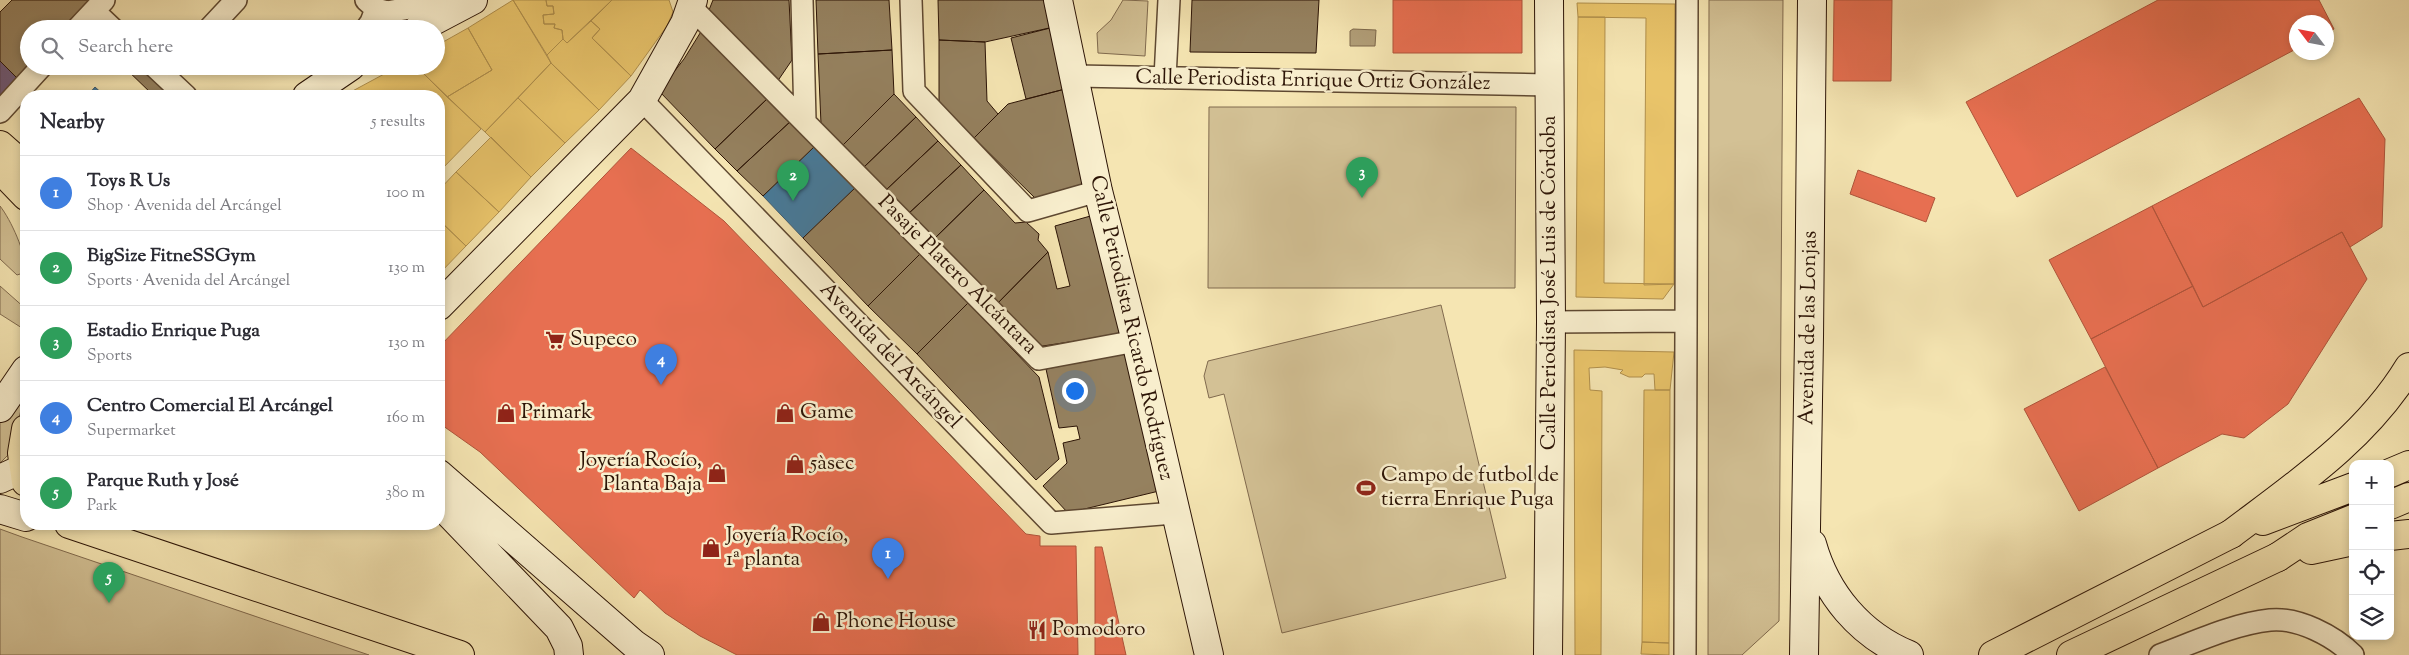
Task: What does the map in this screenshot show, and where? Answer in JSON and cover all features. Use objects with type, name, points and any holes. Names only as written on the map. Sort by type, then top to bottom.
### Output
[{"type":"main road","points":[[0,145],[20,163]]},
{"type":"main road","points":[[0,169],[20,190]]},
{"type":"main road","points":[[2231,534],[2305,479],[2358,432],[2398,385],[2409,367]]},
{"type":"main road","points":[[14,474],[20,452]]},
{"type":"main road","points":[[2394,471],[2409,465]]},
{"type":"main road","points":[[1993,655],[2231,534],[2349,489]]},
{"type":"main road","points":[[2394,503],[2409,497]]},
{"type":"main road","points":[[2071,655],[2278,556],[2308,537],[2349,522]]},
{"type":"main road","points":[[92,530],[460,655]]},
{"type":"main road","points":[[2394,536],[2409,534]]},
{"type":"main road","points":[[2278,556],[2349,542]]},
{"type":"street","points":[[217,20],[236,0]]},
{"type":"street","points":[[371,20],[371,4],[387,12],[456,0]]},
{"type":"street","points":[[435,20],[473,0]]},
{"type":"street","points":[[802,0],[805,120]]},
{"type":"street","points":[[911,0],[914,91],[1028,211],[1098,191]]},
{"type":"street","name":"Calle Periodista Ricardo Rodríguez","points":[[1058,0],[1076,76],[1098,191],[1136,341],[1208,655]]},
{"type":"street","points":[[1165,78],[1169,0]]},
{"type":"street","name":"Calle Periodista José Luis de Córdoba","points":[[1548,655],[1551,322],[1549,0]]},
{"type":"street","points":[[1685,655],[1687,0]]},
{"type":"street","name":"Avenida de las Lonjas","points":[[1804,655],[1808,354],[1811,296],[1812,0]]},
{"type":"street","points":[[445,300],[642,100],[685,23],[691,3]]},
{"type":"street","name":"Pasaje Platero Alcántara","points":[[691,3],[1039,359],[1136,341]]},
{"type":"street","points":[[86,20],[99,6],[108,20]]},
{"type":"street","points":[[20,90],[34,75]]},
{"type":"street","points":[[169,75],[181,90]]},
{"type":"street","points":[[313,90],[326,75]]},
{"type":"street","points":[[316,90],[338,75]]},
{"type":"street","name":"Calle Periodista Enrique Ortiz González","points":[[1076,76],[1549,85]]},
{"type":"street","points":[[0,112],[20,90]]},
{"type":"street","name":"Avenida del Arcángel","points":[[642,100],[1052,523],[1174,513]]},
{"type":"street","points":[[1551,322],[1685,321]]},
{"type":"street","points":[[0,408],[20,379]]},
{"type":"street","points":[[445,479],[634,644],[650,655]]},
{"type":"street","points":[[0,509],[20,515]]},
{"type":"street","points":[[445,509],[559,628],[568,646],[569,655]]},
{"type":"street","points":[[1806,522],[1823,575],[1841,604],[1866,630],[1881,641],[1909,655]]},
{"type":"street","points":[[2160,655],[2228,630],[2272,620],[2303,625],[2322,632],[2339,642],[2353,655]]},
{"type":"shaded area","points":[[1123,0],[1148,1],[1145,56],[1098,53],[1097,33],[1111,20]]},
{"type":"shaded area","points":[[1709,0],[1783,0],[1779,621],[1742,655],[1708,655]]},
{"type":"shaded area","points":[[1353,29],[1376,30],[1375,46],[1350,46],[1350,31]]},
{"type":"shaded area","points":[[1209,107],[1516,107],[1515,288],[1208,288]]},
{"type":"shaded area","points":[[0,206],[20,244],[20,274],[17,275],[0,259]]},
{"type":"shaded area","points":[[0,286],[20,304],[20,327],[0,314]]},
{"type":"shaded area","name":"Campo de futbol de tierra Enrique Puga","points":[[1441,305],[1506,578],[1282,633],[1224,394],[1209,398],[1204,376],[1208,361]]},
{"type":"shaded area","points":[[20,399],[20,414],[8,455],[0,463],[0,420]]},
{"type":"shaded area","points":[[0,529],[22,537],[369,655],[0,655]]},
{"type":"building: Homes","points":[[513,0],[546,0],[547,6],[553,6],[554,14],[543,15],[544,24],[555,24],[554,28],[562,30],[563,39],[547,55]]},
{"type":"building: Homes","points":[[513,0],[551,63],[485,132],[447,97],[492,70],[468,28]]},
{"type":"building: Homes","points":[[546,0],[612,0],[567,43],[563,39],[562,30],[554,28],[555,24],[544,24],[543,15],[554,14],[553,6],[547,6]]},
{"type":"building: Homes","points":[[612,0],[669,0],[673,12],[667,26],[631,76],[592,38],[600,29],[591,21]]},
{"type":"building: Homes","points":[[1577,3],[1675,4],[1674,284],[1644,285],[1646,18],[1578,17]]},
{"type":"building: Homes","points":[[1578,17],[1605,17],[1604,283],[1674,284],[1663,299],[1576,297]]},
{"type":"building: Homes","points":[[591,21],[600,29],[592,38],[631,76],[599,110],[551,63],[547,55],[563,39],[567,43]]},
{"type":"building: Homes","points":[[468,28],[492,70],[447,97],[445,90],[440,90],[425,75],[445,75],[445,41]]},
{"type":"building: Homes","points":[[551,63],[599,110],[565,143],[518,98]]},
{"type":"building: Homes","points":[[382,75],[425,75],[441,90],[354,90]]},
{"type":"building: Homes","points":[[445,94],[481,129],[445,166]]},
{"type":"building: Homes","points":[[518,98],[565,143],[531,177],[485,132]]},
{"type":"building: Homes","points":[[491,137],[531,177],[499,212],[456,172]]},
{"type":"building: Homes","points":[[456,172],[499,212],[466,246],[445,226],[445,184]]},
{"type":"building: Homes","points":[[445,226],[466,246],[445,268]]},
{"type":"building: Homes","points":[[1574,350],[1674,352],[1670,390],[1655,390],[1654,374],[1645,374],[1642,377],[1629,377],[1620,373],[1623,370],[1605,367],[1589,368],[1590,390],[1602,391],[1601,655],[1575,655]]},
{"type":"building: Homes","points":[[1644,390],[1670,390],[1669,643],[1642,642]]},
{"type":"building: Homes","points":[[1642,642],[1669,643],[1669,655],[1641,654]]},
{"type":"building: Shops","points":[[1393,0],[1522,0],[1522,53],[1393,53]]},
{"type":"building: Shops","points":[[1834,0],[1892,0],[1891,81],[1833,81]]},
{"type":"building: Shops","points":[[2158,0],[2319,0],[2327,15],[2289,15],[2289,53],[2017,197],[1966,102]]},
{"type":"building: Shops","points":[[2359,98],[2385,139],[2382,227],[2350,247],[2342,232],[2203,307],[2152,206]]},
{"type":"building: Shops","points":[[631,148],[724,221],[1026,534],[1040,536],[1040,546],[1076,546],[1078,655],[737,655],[700,636],[665,613],[640,590],[634,598],[480,452],[445,427],[445,341]]},
{"type":"building: Shops","points":[[1858,170],[1935,198],[1926,222],[1850,194]]},
{"type":"building: Shops","points":[[2152,206],[2193,286],[2091,339],[2049,260]]},
{"type":"building: Shops","points":[[2342,232],[2367,279],[2288,404],[2244,438],[2222,434],[2158,468],[2091,339],[2193,286],[2203,307]]},
{"type":"building: Shops","points":[[2105,367],[2158,468],[2079,511],[2024,409]]},
{"type":"building: Shops","points":[[1095,547],[1102,547],[1126,655],[1095,655]]},
{"type":"building: Offices","points":[[0,61],[17,78],[0,98]]},
{"type":"building: Public","points":[[815,146],[855,188],[803,238],[763,196]]},
{"type":"building: Other","points":[[12,0],[89,0],[71,20],[20,20],[20,75],[17,78],[0,61],[0,12]]},
{"type":"building: Other","points":[[713,0],[789,0],[792,60],[777,82],[713,17],[709,10]]},
{"type":"building: Other","points":[[816,0],[889,0],[892,50],[818,54]]},
{"type":"building: Other","points":[[938,0],[1047,0],[1054,27],[985,42],[939,40]]},
{"type":"building: Other","points":[[1192,0],[1319,0],[1316,53],[1190,52]]},
{"type":"building: Other","points":[[1054,27],[1069,88],[1026,99],[1011,38]]},
{"type":"building: Other","points":[[702,30],[768,98],[715,149],[659,91],[684,59]]},
{"type":"building: Other","points":[[939,40],[985,42],[987,101],[998,114],[974,138],[939,104]]},
{"type":"building: Other","points":[[892,50],[894,94],[842,146],[821,124],[818,54]]},
{"type":"building: Other","points":[[132,75],[154,75],[170,90],[148,90]]},
{"type":"building: Other","points":[[1069,88],[1089,182],[1036,199],[974,138],[1008,104]]},
{"type":"building: Other","points":[[894,94],[916,117],[864,167],[842,146]]},
{"type":"building: Other","points":[[768,98],[792,120],[737,171],[715,149]]},
{"type":"building: Other","points":[[916,117],[938,141],[886,190],[864,167]]},
{"type":"building: Other","points":[[792,120],[815,146],[763,196],[737,171]]},
{"type":"building: Other","points":[[938,141],[961,165],[908,214],[886,190]]},
{"type":"building: Other","points":[[961,165],[984,190],[933,240],[908,214]]},
{"type":"building: Other","points":[[855,188],[920,254],[868,306],[803,238]]},
{"type":"building: Other","points":[[984,190],[1015,223],[1026,222],[1039,234],[1038,240],[1048,252],[995,306],[933,240]]},
{"type":"building: Other","points":[[1094,215],[1123,334],[1036,347],[995,306],[1048,252],[1057,289],[1070,286],[1055,226]]},
{"type":"building: Other","points":[[920,254],[968,303],[917,354],[868,306]]},
{"type":"building: Other","points":[[968,303],[1039,377],[1059,459],[1036,480],[917,354]]},
{"type":"building: Other","points":[[1125,352],[1159,491],[1068,513],[1043,486],[1067,463],[1063,443],[1080,439],[1077,426],[1059,428],[1046,369]]},
{"type":"place","name":"Estadio Enrique Puga","points":[[1362,198]]},
{"type":"place","name":"BigSize FitneSSGym","points":[[793,201]]},
{"type":"place","name":"Supeco","points":[[555,340]]},
{"type":"place","name":"Centro Comercial El Arcángel","points":[[661,385]]},
{"type":"place","name":"Primark","points":[[506,413]]},
{"type":"place","name":"Game","points":[[785,413]]},
{"type":"place","name":"5àsec","points":[[795,464]]},
{"type":"place","name":"Joyería Rocío, Planta Baja","points":[[717,473]]},
{"type":"place","name":"Campo de futbol de tierra Enrique Puga","points":[[1366,488]]},
{"type":"place","name":"Joyería Rocío, 1ª planta","points":[[711,548]]},
{"type":"place","name":"Toys R Us","points":[[888,579]]},
{"type":"place","name":"Parque Ruth y José","points":[[109,603]]},
{"type":"place","name":"Phone House","points":[[821,622]]},
{"type":"place","name":"Pomodoro","points":[[1037,630]]}]
